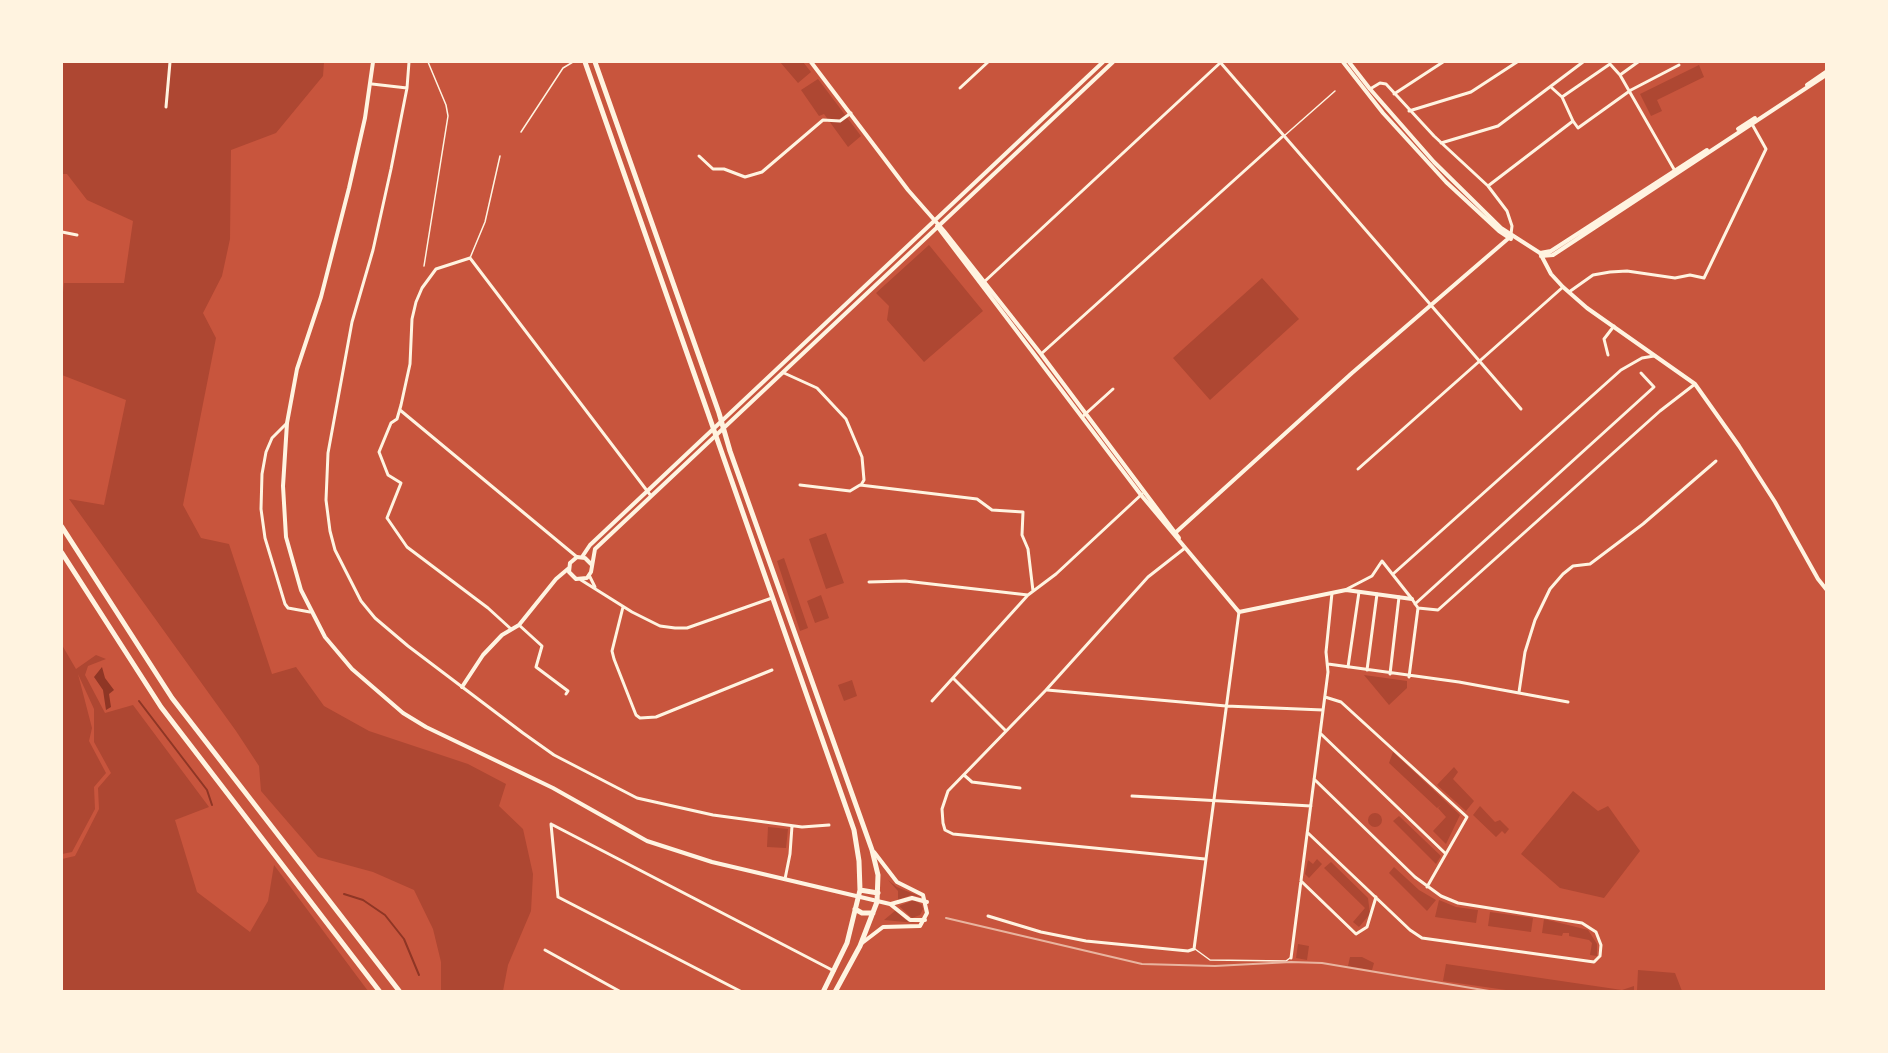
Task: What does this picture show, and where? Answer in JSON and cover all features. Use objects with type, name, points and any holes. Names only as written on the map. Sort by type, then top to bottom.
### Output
[{"type":"main road","points":[[585,62],[851,822],[860,861],[860,890],[847,943],[823,992]]},
{"type":"main road","points":[[595,62],[872,850],[878,893],[874,913],[836,992]]},
{"type":"main road","points":[[62,527],[172,698],[399,992]]},
{"type":"main road","points":[[62,553],[161,707],[380,992]]},
{"type":"main road","points":[[860,890],[878,893]]},
{"type":"main road","points":[[855,909],[868,914],[874,913]]},
{"type":"street","points":[[166,107],[170,62]]},
{"type":"street","points":[[373,62],[372,84],[334,248],[297,369],[286,423],[282,486],[286,537],[293,567],[310,612],[325,638],[377,693],[426,727],[543,783],[662,848],[890,904],[910,920],[925,920]]},
{"type":"street","points":[[409,62],[407,88],[374,250],[352,322],[331,429],[326,500],[335,550],[361,601],[375,618],[408,646],[554,755],[637,798],[713,815],[792,826],[818,828],[829,825]]},
{"type":"street","points":[[811,62],[933,222],[944,231],[1041,354],[1083,416]]},
{"type":"street","points":[[960,88],[988,62]]},
{"type":"street","points":[[596,589],[589,575],[595,549],[650,493],[1103,62]]},
{"type":"street","points":[[722,424],[782,372],[1113,62]]},
{"type":"street","points":[[984,282],[1221,62],[1282,137],[1521,409]]},
{"type":"street","points":[[1343,62],[1446,182],[1499,231],[1541,255],[1553,255],[1827,74]]},
{"type":"street","points":[[1349,62],[1368,91]]},
{"type":"street","points":[[1394,94],[1443,62]]},
{"type":"street","points":[[1409,111],[1471,92],[1517,62]]},
{"type":"street","points":[[1441,143],[1498,126],[1583,62]]},
{"type":"street","points":[[1620,75],[1638,62]]},
{"type":"street","points":[[1562,97],[1610,64],[1630,90],[1676,172]]},
{"type":"street","points":[[1551,88],[1562,97],[1578,128],[1630,90],[1679,65]]},
{"type":"street","points":[[1676,172],[1827,74]]},
{"type":"street","points":[[1174,533],[1429,305],[1510,237],[1513,228],[1507,211],[1488,186],[1441,143],[1383,83],[1368,91]]},
{"type":"street","points":[[372,84],[407,88]]},
{"type":"street","points":[[699,156],[713,169],[724,169],[745,177],[762,172],[823,120],[840,121],[851,113]]},
{"type":"street","points":[[1488,186],[1573,121]]},
{"type":"street","points":[[1569,292],[1593,275],[1610,272],[1626,271],[1675,278],[1690,275],[1704,278],[1766,149],[1751,123]]},
{"type":"street","points":[[1041,354],[1282,137]]},
{"type":"street","points":[[938,226],[1185,548],[1239,612],[1194,949],[1188,951],[1086,941],[1041,932],[988,916]]},
{"type":"street","points":[[62,232],[77,235]]},
{"type":"street","points":[[1541,255],[1551,274],[1563,287],[1695,384],[1745,455],[1818,579],[1827,589]]},
{"type":"street","points":[[511,629],[488,608],[407,547],[387,518],[401,483],[388,475],[379,452],[400,410],[410,364],[412,319],[422,288],[436,269],[470,258],[650,493]]},
{"type":"street","points":[[1358,470],[1563,287]]},
{"type":"street","points":[[1608,355],[1604,339],[1614,326]]},
{"type":"street","points":[[1393,574],[1621,370],[1642,358],[1658,356]]},
{"type":"street","points":[[782,372],[817,388],[846,419],[862,457],[864,480],[850,491],[800,485]]},
{"type":"street","points":[[1415,603],[1654,387],[1641,373]]},
{"type":"street","points":[[1418,608],[1435,610],[1443,607],[1660,411],[1695,384]]},
{"type":"street","points":[[1083,416],[1113,389]]},
{"type":"street","points":[[400,410],[567,550],[591,564]]},
{"type":"street","points":[[286,423],[272,438],[266,452],[262,474],[261,509],[265,538],[285,604],[288,608],[310,612]]},
{"type":"street","points":[[1519,692],[1525,652],[1534,620],[1557,582],[1573,566],[1590,564],[1716,461]]},
{"type":"street","points":[[860,485],[977,499],[992,510],[1023,512],[1022,535],[1028,549],[1033,591]]},
{"type":"street","points":[[462,687],[483,655],[511,629],[519,625],[559,576],[569,568],[572,561],[650,493]]},
{"type":"street","points":[[932,700],[1028,595],[1056,574],[1143,494]]},
{"type":"street","points":[[1185,548],[1148,577],[1046,690],[948,791],[942,809],[945,831],[953,834],[1205,859]]},
{"type":"street","points":[[567,550],[572,561]]},
{"type":"street","points":[[1239,612],[1346,590],[1372,576],[1382,561],[1418,608],[1408,676]]},
{"type":"street","points":[[569,568],[571,576]]},
{"type":"street","points":[[581,580],[589,575]]},
{"type":"street","points":[[559,576],[571,576],[581,580],[623,607],[660,626],[687,628],[772,598]]},
{"type":"street","points":[[869,582],[905,581],[1028,595]]},
{"type":"street","points":[[1346,590],[1412,598]]},
{"type":"street","points":[[1348,668],[1359,592]]},
{"type":"street","points":[[1291,957],[1325,697],[1328,664],[1326,652],[1332,593]]},
{"type":"street","points":[[1367,670],[1377,594]]},
{"type":"street","points":[[1390,674],[1399,597]]},
{"type":"street","points":[[623,607],[612,651],[636,715],[640,718],[656,717],[772,670]]},
{"type":"street","points":[[519,625],[542,646],[536,667],[568,691],[566,694]]},
{"type":"street","points":[[1328,664],[1519,692],[1568,702]]},
{"type":"street","points":[[953,678],[1006,731]]},
{"type":"street","points":[[1046,690],[1226,706],[1323,710]]},
{"type":"street","points":[[1325,697],[1341,702],[1467,817],[1427,887]]},
{"type":"street","points":[[1320,733],[1446,854]]},
{"type":"street","points":[[964,775],[972,782],[1020,788]]},
{"type":"street","points":[[1308,833],[1422,938],[1594,962],[1600,957],[1600,939],[1588,925],[1458,903],[1427,887],[1314,779]]},
{"type":"street","points":[[1132,796],[1311,806]]},
{"type":"street","points":[[742,992],[558,897],[551,824],[834,971]]},
{"type":"street","points":[[785,879],[792,826]]},
{"type":"street","points":[[860,946],[883,927],[916,928],[925,920],[927,902],[916,890],[897,882],[872,850]]},
{"type":"street","points":[[1301,881],[1356,933],[1366,927],[1376,897]]},
{"type":"street","points":[[890,904],[912,898],[927,902]]},
{"type":"street","points":[[545,950],[621,992]]},
{"type":"lane","points":[[424,266],[448,116],[442,93],[428,62]]},
{"type":"lane","points":[[521,132],[563,68],[573,62]]},
{"type":"lane","points":[[1282,137],[1335,91]]},
{"type":"lane","points":[[470,258],[486,222],[500,156]]},
{"type":"lane","points":[[1194,949],[1203,957],[1217,960],[1286,961],[1291,957]]},
{"type":"shaded area","points":[[62,62],[324,62],[323,76],[276,133],[231,150],[230,239],[222,276],[203,313],[216,338],[183,505],[201,538],[229,544],[272,674],[296,667],[324,706],[369,731],[468,764],[506,784],[499,806],[523,829],[533,874],[531,911],[508,965],[503,991],[441,991],[441,962],[433,929],[414,890],[373,872],[318,857],[261,791],[259,766],[236,731],[69,499],[104,505],[126,400],[62,375],[64,283],[124,283],[133,221],[87,200],[67,174],[62,174]]},
{"type":"shaded area","points":[[780,62],[803,62],[811,72],[798,83]]},
{"type":"shaded area","points":[[1699,65],[1704,77],[1657,100],[1662,111],[1651,116],[1640,94]]},
{"type":"shaded area","points":[[818,79],[861,136],[848,147],[824,114],[819,116],[801,90]]},
{"type":"shaded area","points":[[929,245],[983,311],[924,362],[887,320],[889,306],[876,293]]},
{"type":"shaded area","points":[[1262,278],[1299,319],[1210,400],[1173,358]]},
{"type":"shaded area","points":[[826,533],[844,583],[826,589],[809,539]]},
{"type":"shaded area","points":[[784,558],[808,628],[800,631],[777,561]]},
{"type":"shaded area","points":[[821,595],[829,618],[815,623],[807,601]]},
{"type":"shaded area","points":[[62,645],[76,669],[96,655],[106,659],[88,666],[85,675],[105,713],[133,705],[209,807],[175,820],[197,892],[250,932],[268,901],[274,865],[368,991],[62,991],[62,859],[75,856],[99,809],[98,788],[111,773],[94,742],[94,709],[78,674],[92,728],[89,741],[106,773],[94,787],[95,809],[72,852],[62,854]]},
{"type":"shaded area","points":[[102,667],[105,678],[114,690],[109,694],[111,707],[106,710],[103,690],[94,677]]},
{"type":"shaded area","points":[[1364,675],[1407,681],[1407,688],[1389,705]]},
{"type":"shaded area","points":[[852,680],[857,696],[844,701],[838,685]]},
{"type":"shaded area","points":[[1393,752],[1460,815],[1446,844],[1433,831],[1446,817],[1438,808],[1441,805],[1437,808],[1389,763]]},
{"type":"shaded area","points":[[1454,767],[1458,772],[1453,779],[1474,801],[1466,811],[1437,785]]},
{"type":"shaded area","points":[[1573,791],[1598,811],[1608,806],[1640,851],[1604,898],[1560,888],[1521,854]]},
{"type":"shaded area","points":[[1480,806],[1495,822],[1500,820],[1509,829],[1505,834],[1502,831],[1496,837],[1473,815]]},
{"type":"shaded area","points":[[1372,813],[1378,813],[1382,820],[1378,827],[1372,827],[1368,823],[1368,817]]},
{"type":"shaded area","points":[[1399,816],[1441,856],[1436,864],[1393,821]]},
{"type":"shaded area","points":[[768,827],[788,829],[786,848],[767,847]]},
{"type":"shaded area","points":[[1317,859],[1322,864],[1309,878],[1305,874],[1308,860],[1313,864]]},
{"type":"shaded area","points":[[1331,862],[1368,898],[1370,914],[1359,927],[1353,922],[1365,908],[1324,868]]},
{"type":"shaded area","points":[[1394,867],[1419,890],[1436,900],[1427,911],[1389,873]]},
{"type":"shaded area","points":[[888,880],[897,887],[921,897],[911,895],[898,900],[898,891]]},
{"type":"shaded area","points":[[914,900],[922,905],[923,909],[920,915],[912,918],[899,906]]},
{"type":"shaded area","points":[[1439,900],[1456,907],[1478,910],[1476,923],[1435,917]]},
{"type":"shaded area","points":[[896,910],[906,920],[916,923],[884,920]]},
{"type":"shaded area","points":[[1490,912],[1533,918],[1531,932],[1488,926]]},
{"type":"shaded area","points":[[1544,919],[1588,930],[1597,944],[1597,956],[1590,955],[1592,943],[1589,940],[1569,936],[1569,933],[1563,933],[1562,936],[1542,933]]},
{"type":"shaded area","points":[[1298,944],[1309,946],[1307,960],[1296,958]]},
{"type":"shaded area","points":[[1350,957],[1362,957],[1374,963],[1372,970],[1348,966]]},
{"type":"shaded area","points":[[1446,964],[1622,990],[1634,986],[1634,991],[1513,991],[1443,981]]},
{"type":"shaded area","points":[[1638,970],[1675,973],[1682,991],[1637,991]]},
{"type":"waterway","points":[[139,701],[207,790],[212,805]]},
{"type":"waterway","points":[[344,894],[363,900],[385,915],[404,939],[419,975]]},
{"type":"railway","points":[[946,918],[1142,964],[1215,966],[1291,962],[1322,963],[1495,992]]}]
